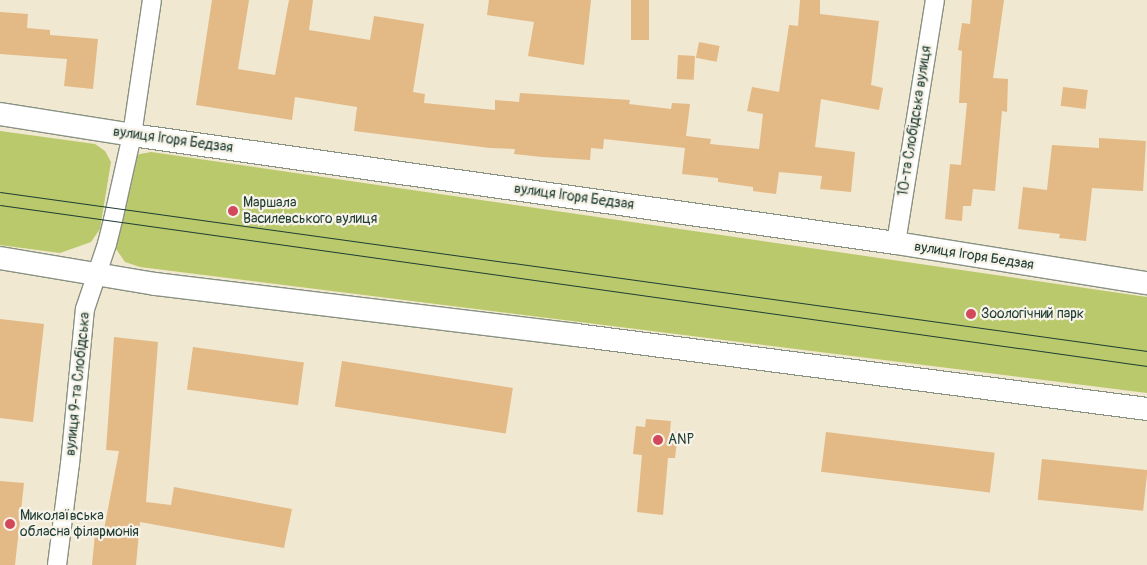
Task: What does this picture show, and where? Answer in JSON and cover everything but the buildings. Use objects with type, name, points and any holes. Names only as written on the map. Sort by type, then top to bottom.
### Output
[{"type":"street","name":"вулиця 9-та Слобідська","points":[[58,565],[85,308],[109,236],[132,135],[152,0]]},
{"type":"street","name":"10-та Слобідська вулиця","points":[[896,243],[935,0]]},
{"type":"street","name":"вулиця Ігоря Бедзая","points":[[0,114],[132,135],[896,243],[1147,283]]},
{"type":"street","points":[[0,258],[97,272],[155,284],[576,335],[1147,410]]},
{"type":"green space","points":[[0,131],[95,144],[105,151],[111,162],[100,229],[91,242],[60,253],[0,245]]},
{"type":"green space","points":[[151,152],[1147,297],[1147,393],[140,267],[125,262],[112,243],[135,155]]},
{"type":"tram line","points":[[0,192],[1147,351]]},
{"type":"tram line","points":[[0,205],[1147,366]]},
{"type":"place","name":"Маршала Василевського вулиця","points":[[233,211]]},
{"type":"place","name":"Зоологічний парк","points":[[971,314]]},
{"type":"place","name":"ANP","points":[[658,440]]},
{"type":"place","name":"Миколаївська обласна філармонія","points":[[10,524]]}]
